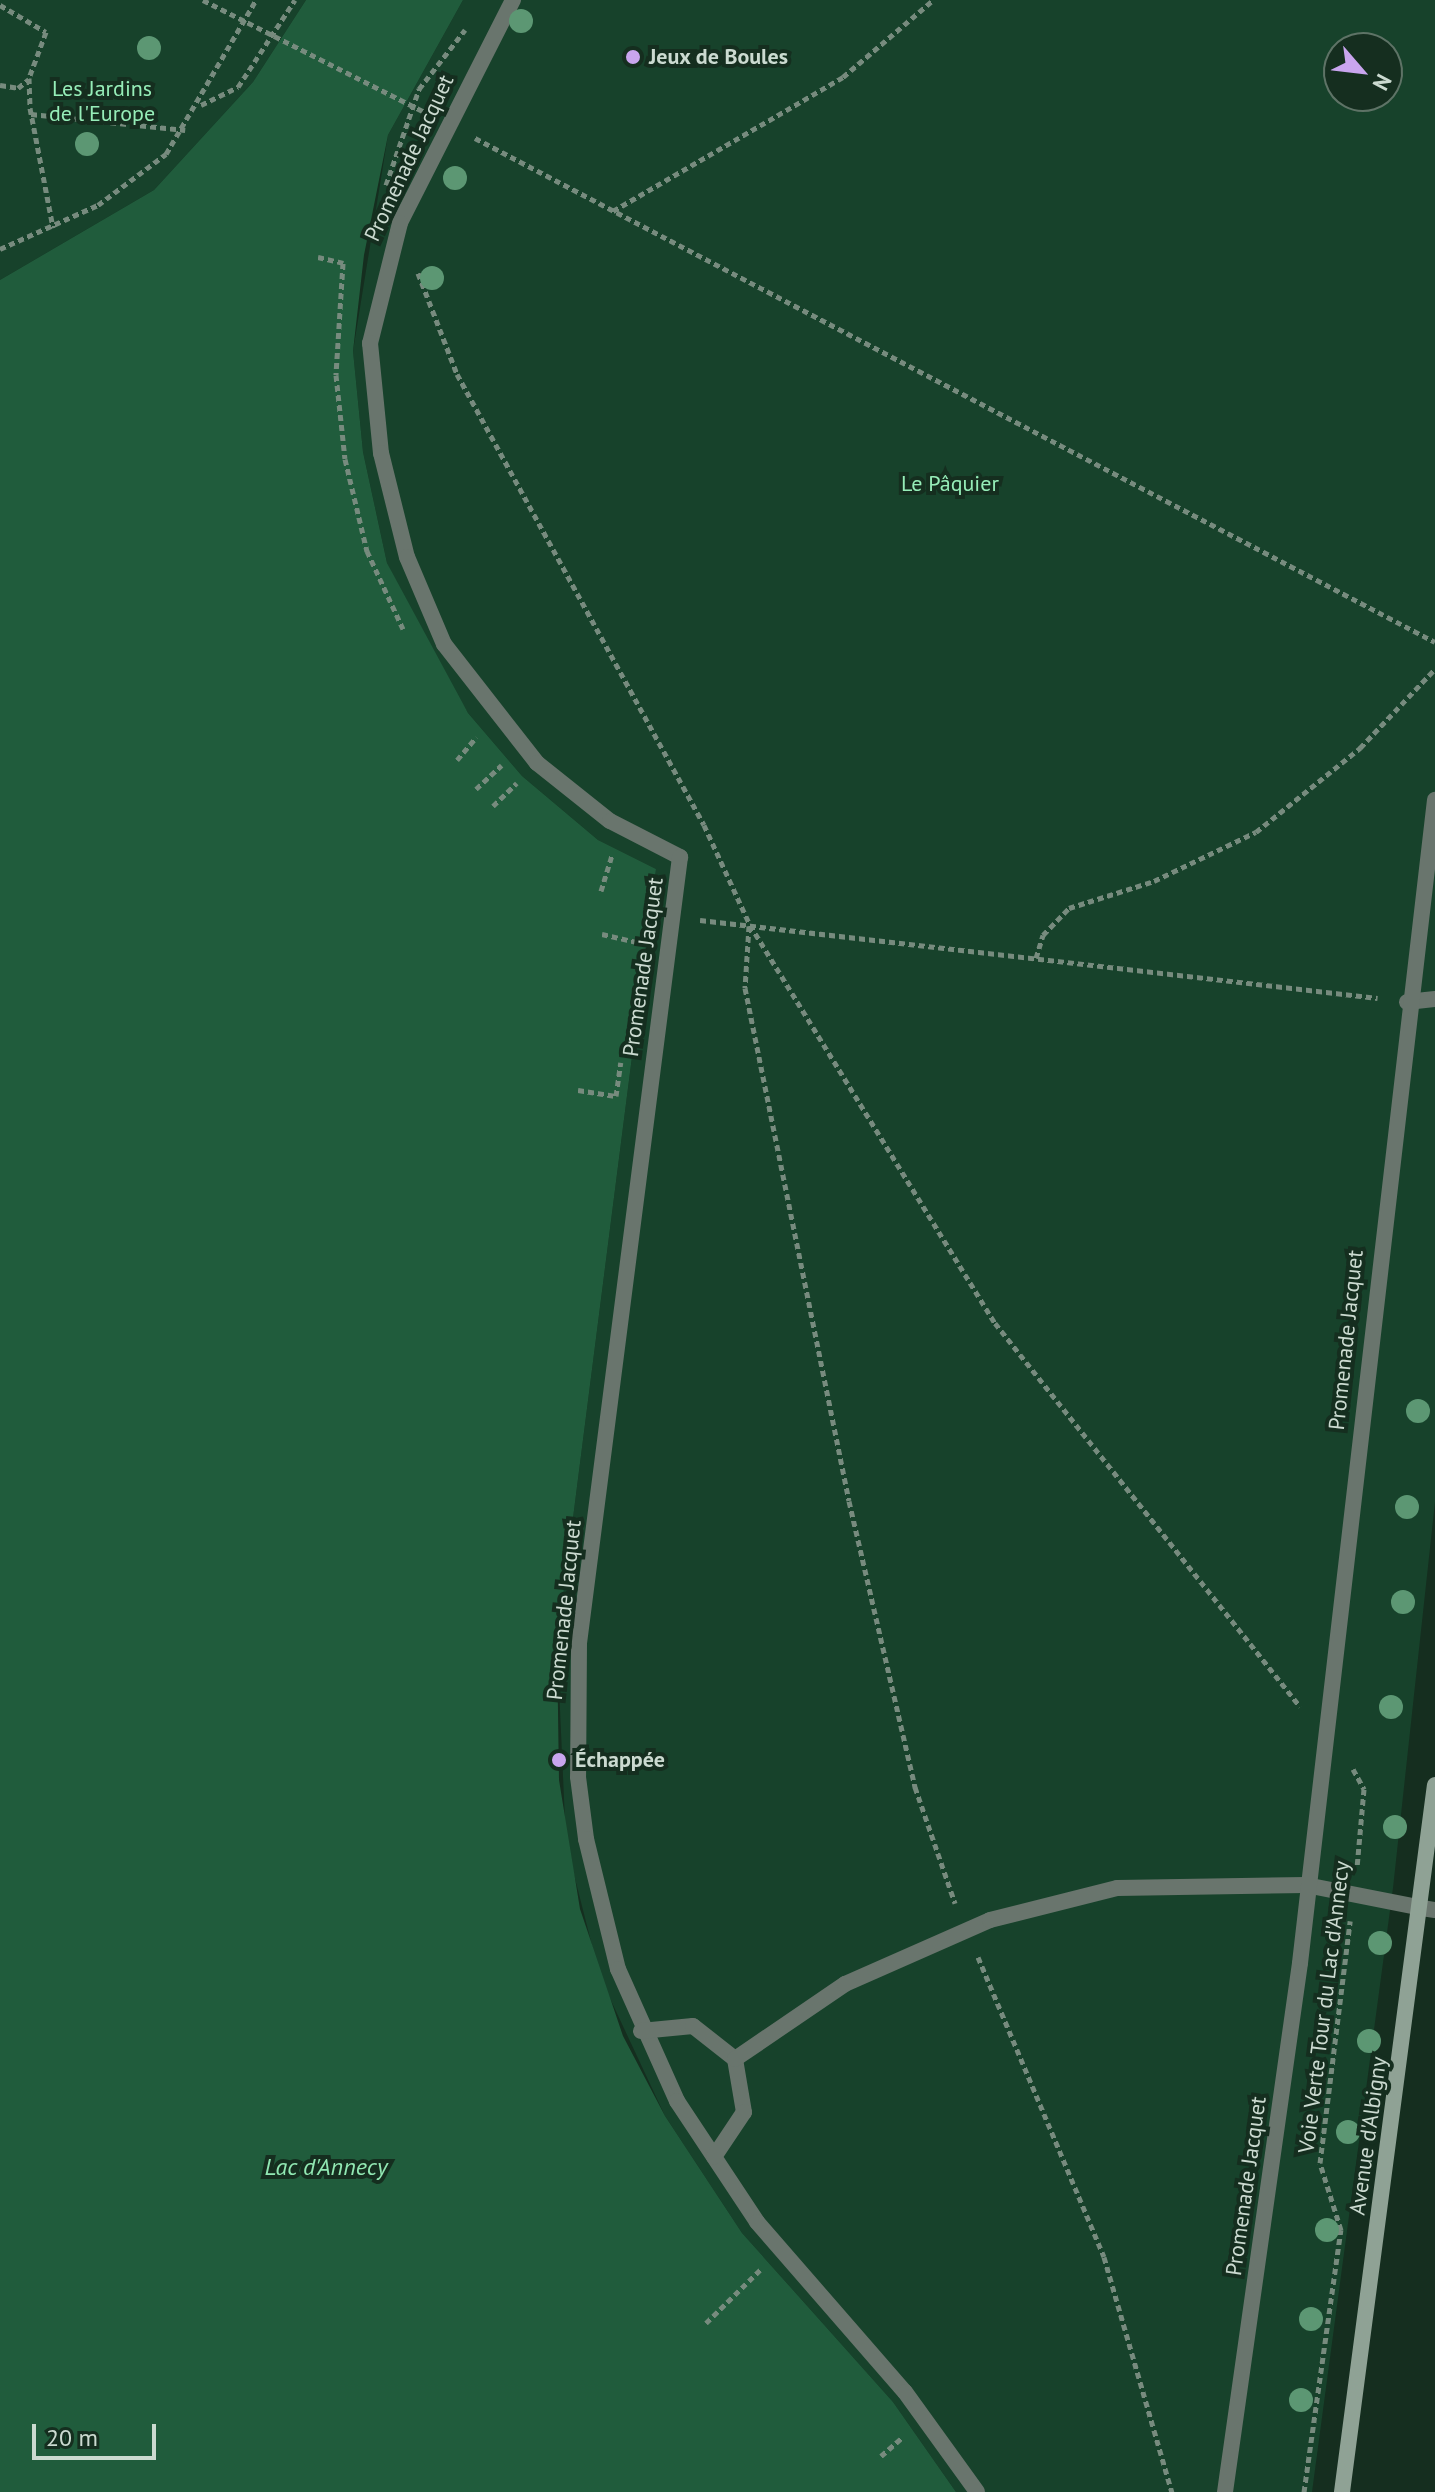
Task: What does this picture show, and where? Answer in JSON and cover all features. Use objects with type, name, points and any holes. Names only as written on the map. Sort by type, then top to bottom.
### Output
[{"type":"main road","name":"Avenue d'Albigny","points":[[1342,2492],[1428,1909],[1435,1785]]},
{"type":"street","name":"Promenade Jacquet","points":[[513,0],[446,123],[400,223],[370,343],[381,453],[407,557],[444,644],[537,763],[610,821],[680,857],[576,1709],[578,1777],[599,1904],[641,2031],[714,2157],[757,2222],[905,2392],[977,2492]]},
{"type":"street","name":"Promenade Jacquet","points":[[1225,2492],[1306,1885],[1407,1002],[1435,800]]},
{"type":"street","points":[[1407,1002],[1435,999]]},
{"type":"street","points":[[735,2059],[845,1984],[965,1929],[1117,1888],[1306,1885],[1428,1909]]},
{"type":"street","points":[[641,2031],[693,2026],[735,2059],[744,2112],[714,2157]]},
{"type":"path","points":[[203,0],[411,104],[455,36],[502,19]]},
{"type":"path","points":[[0,249],[53,228],[141,178],[185,130],[243,18],[256,0]]},
{"type":"path","points":[[200,105],[229,95],[277,36],[295,0]]},
{"type":"path","points":[[612,212],[843,77],[933,0]]},
{"type":"path","points":[[0,5],[46,32],[29,78],[31,114],[53,228]]},
{"type":"path","points":[[0,85],[18,88],[29,78]]},
{"type":"path","points":[[31,114],[185,130]]},
{"type":"path","points":[[446,123],[1435,642]]},
{"type":"path","points":[[400,223],[457,374],[704,825],[750,925],[995,1323],[1324,1736]]},
{"type":"path","points":[[1036,958],[1043,935],[1069,908],[1154,881],[1256,832],[1360,748],[1435,669]]},
{"type":"path","points":[[457,760],[479,741]]},
{"type":"path","points":[[476,789],[502,765]]},
{"type":"path","points":[[493,806],[518,782]]},
{"type":"path","points":[[601,891],[616,859]]},
{"type":"path","points":[[673,917],[1407,1002]]},
{"type":"path","points":[[750,925],[745,988],[849,1501],[915,1787],[965,1929],[1104,2257],[1172,2492]]},
{"type":"path","points":[[602,934],[638,939],[636,954]]},
{"type":"path","points":[[578,1090],[616,1096],[622,1053]]},
{"type":"path","name":"Voie Verte Tour du Lac d'Annecy","points":[[1304,2492],[1341,2230],[1320,2163],[1364,1789],[1350,1765],[1324,1736]]},
{"type":"path","points":[[706,2323],[759,2270],[769,2281]]},
{"type":"path","points":[[895,2424],[910,2443]]},
{"type":"path","points":[[881,2456],[904,2436]]},
{"type":"green space","name":"Les Jardins de l'Europe","points":[[0,0],[306,0],[253,82],[154,190],[0,280]]},
{"type":"green space","name":"Le Pâquier","points":[[463,0],[1435,0],[1435,1502],[1393,1888],[1312,2492],[956,2492],[893,2402],[742,2233],[665,2116],[600,1977],[566,1843],[557,1643],[656,869],[598,840],[522,776],[468,713],[425,644],[387,563],[363,452],[353,351],[388,135]]},
{"type":"water","name":"Lac d'Annecy","points":[[306,0],[463,0],[388,135],[364,255],[353,351],[363,452],[387,563],[468,713],[522,776],[598,840],[656,869],[557,1643],[559,1780],[580,1909],[623,2036],[665,2116],[742,2233],[893,2402],[956,2492],[0,2492],[0,280],[154,190],[253,82]]},
{"type":"place","name":"Jeux de Boules","points":[[633,57]]},
{"type":"place","name":"Échappée","points":[[559,1760]]}]
